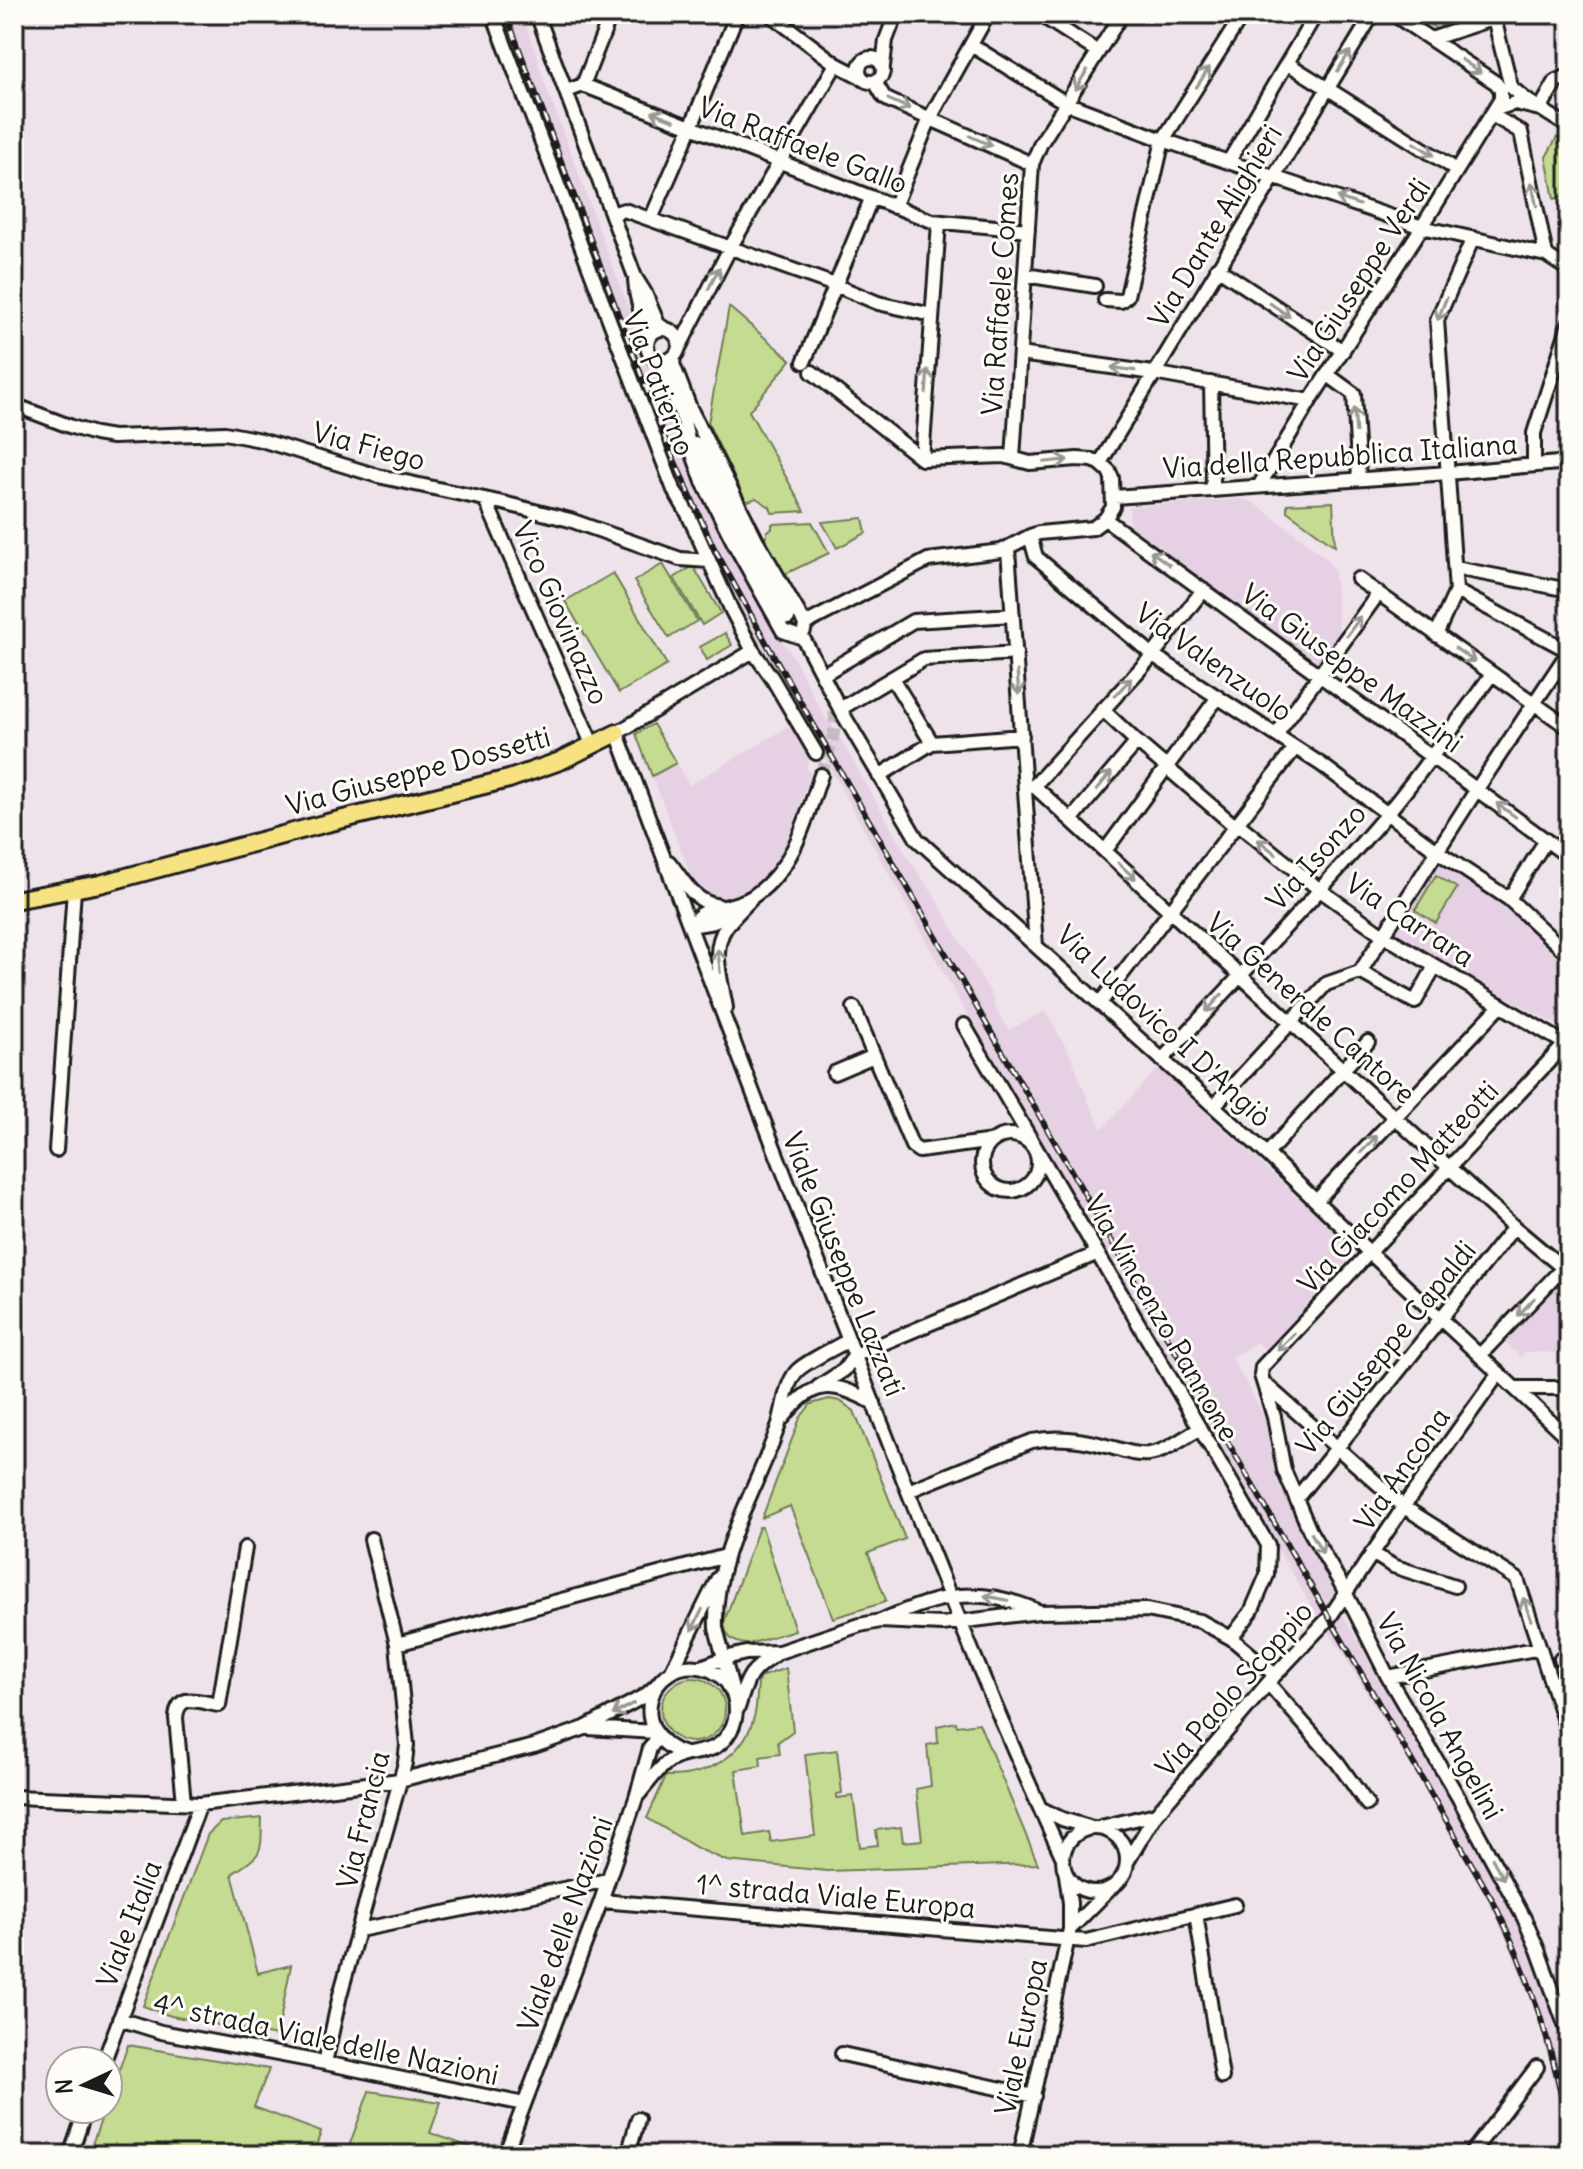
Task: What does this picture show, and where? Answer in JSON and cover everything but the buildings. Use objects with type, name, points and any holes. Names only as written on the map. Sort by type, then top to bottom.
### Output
[{"type":"main road","name":"Via Giuseppe Dossetti","points":[[14,900],[74,890],[509,779],[541,769],[617,733]]},
{"type":"street","name":"Via Patierno","points":[[493,14],[674,490],[753,651],[816,753]]},
{"type":"street","points":[[537,14],[635,277],[658,324],[674,333],[679,343],[673,364],[710,470]]},
{"type":"street","points":[[567,91],[583,85],[611,14]]},
{"type":"street","points":[[651,219],[737,14]]},
{"type":"street","points":[[770,14],[836,64],[867,81],[875,82],[881,77],[886,40],[896,14]]},
{"type":"street","points":[[894,207],[930,118],[988,14]]},
{"type":"street","points":[[1039,14],[1098,52]]},
{"type":"street","name":"Via Raffaele Comes","points":[[1013,458],[1032,164],[1041,143],[1122,14]]},
{"type":"street","points":[[1105,300],[1124,300],[1129,292],[1163,140],[1243,14]]},
{"type":"street","points":[[1229,161],[1316,14]]},
{"type":"street","name":"Via Dante Alighieri","points":[[1100,463],[1373,14]]},
{"type":"street","points":[[1393,14],[1496,83],[1501,90],[1496,108]]},
{"type":"street","points":[[1462,29],[1478,14]]},
{"type":"street","points":[[1431,39],[1507,14]]},
{"type":"street","points":[[1494,16],[1509,81],[1514,90],[1569,127]]},
{"type":"street","points":[[861,77],[859,69],[886,40]]},
{"type":"street","points":[[971,45],[1066,103],[1163,140],[1422,227],[1546,255],[1569,270]]},
{"type":"street","points":[[836,64],[875,58],[883,66]]},
{"type":"street","points":[[1287,63],[1457,170]]},
{"type":"street","points":[[659,360],[664,361],[676,352],[730,248],[836,64]]},
{"type":"street","points":[[1540,109],[1556,81],[1569,76]]},
{"type":"street","points":[[875,82],[888,100],[1032,164]]},
{"type":"street","name":"Via Raffaele Gallo","points":[[583,85],[939,223],[1028,230]]},
{"type":"street","points":[[1496,108],[1515,103],[1540,109]]},
{"type":"street","points":[[1496,108],[1521,132],[1546,255]]},
{"type":"street","name":"Via Giuseppe Verdi","points":[[1259,486],[1496,108]]},
{"type":"street","points":[[805,624],[928,560],[1008,549],[1030,536],[1089,529],[1105,519],[1113,507],[1109,471],[1100,463],[1085,458],[1030,463],[1004,456],[922,459],[808,367],[835,285],[871,199]]},
{"type":"street","points":[[612,214],[624,210],[878,303],[932,315]]},
{"type":"street","points":[[922,459],[939,223]]},
{"type":"street","points":[[1436,635],[1456,591],[1437,320],[1473,238]]},
{"type":"street","points":[[1217,268],[1343,351]]},
{"type":"street","points":[[1025,275],[1095,286]]},
{"type":"street","points":[[635,277],[636,297],[651,335]]},
{"type":"street","points":[[1534,465],[1534,433],[1569,324]]},
{"type":"street","points":[[665,329],[651,335],[648,350],[659,360],[684,421],[788,618]]},
{"type":"street","points":[[1020,354],[1153,373],[1310,401]]},
{"type":"street","points":[[1328,375],[1354,394],[1359,479]]},
{"type":"street","points":[[1211,383],[1213,490]]},
{"type":"street","name":"Via Fiego","points":[[14,405],[72,427],[113,437],[225,433],[261,440],[378,476],[570,520],[680,559],[709,561]]},
{"type":"street","points":[[690,408],[756,539],[805,624],[803,638],[822,675],[917,839],[1036,946]]},
{"type":"street","points":[[684,421],[703,482],[736,547],[783,631],[803,638]]},
{"type":"street","name":"Via della Repubblica Italiana","points":[[1114,497],[1569,462]]},
{"type":"street","name":"Vico Giovinazzo","points":[[485,499],[593,746]]},
{"type":"street","name":"Via Giuseppe Mazzini","points":[[1105,519],[1569,857]]},
{"type":"street","name":"Via Valenzuolo","points":[[1030,536],[1036,557],[1153,655],[1295,748],[1509,899],[1569,955]]},
{"type":"street","name":"Via Ludovico I D'Angiò","points":[[1008,549],[1022,736],[1030,786],[1036,946],[1267,1154],[1569,1439]]},
{"type":"street","points":[[1455,568],[1569,590]]},
{"type":"street","points":[[1358,579],[1569,728]]},
{"type":"street","points":[[1030,786],[1153,655],[1203,590]]},
{"type":"street","points":[[1214,1106],[1326,984],[1360,972],[1569,651],[1456,591]]},
{"type":"street","points":[[1276,735],[1378,594]]},
{"type":"street","points":[[822,675],[913,621],[1013,615]]},
{"type":"street","name":"Via Giuseppe Dossetti","points":[[617,733],[753,651]]},
{"type":"street","points":[[840,709],[924,659],[1016,653]]},
{"type":"street","name":"Via Isonzo","points":[[1162,1060],[1387,814],[1492,674]]},
{"type":"street","points":[[892,678],[932,743]]},
{"type":"street","points":[[1105,851],[1218,697]]},
{"type":"street","name":"Via Carrara","points":[[1102,709],[1165,767],[1320,890],[1383,935],[1568,1043]]},
{"type":"street","name":"Viale Giuseppe Lazzati","points":[[617,733],[731,1037],[908,1491],[1062,1856]]},
{"type":"street","points":[[879,776],[932,743],[1022,736]]},
{"type":"street","points":[[1071,820],[1137,742]]},
{"type":"street","points":[[1100,1003],[1295,748]]},
{"type":"street","points":[[690,926],[705,925],[728,916],[774,878],[788,861],[797,842],[821,775]]},
{"type":"street","name":"Via Generale Cantore","points":[[1030,786],[1071,820],[1514,1227],[1567,1265]]},
{"type":"street","points":[[1509,899],[1546,840]]},
{"type":"street","points":[[662,854],[698,898],[724,907]]},
{"type":"street","points":[[56,1150],[74,890]]},
{"type":"street","points":[[690,926],[701,914],[754,896]]},
{"type":"street","points":[[731,1037],[717,958],[719,940],[727,925],[754,896]]},
{"type":"street","points":[[1360,972],[1415,1002],[1435,966]]},
{"type":"street","points":[[1316,1201],[1501,1005]]},
{"type":"street","points":[[854,1008],[912,1146],[919,1151],[993,1141]]},
{"type":"street","name":"Via Vincenzo Pannone","points":[[964,1025],[1268,1545],[1267,1575],[1251,1612],[1231,1638]]},
{"type":"street","points":[[1267,1154],[1368,1042]]},
{"type":"street","name":"Via Giacomo Matteotti","points":[[1262,1367],[1568,1043]]},
{"type":"street","points":[[834,1073],[874,1056]]},
{"type":"street","points":[[1001,1137],[1018,1137],[1034,1148],[1035,1176],[1021,1189],[995,1187],[984,1173],[983,1155],[993,1141],[1001,1137]]},
{"type":"street","name":"Via Giuseppe Capaldi","points":[[1296,1499],[1514,1227]]},
{"type":"street","points":[[779,1423],[806,1393],[844,1370],[855,1355],[1096,1254]]},
{"type":"street","points":[[1480,1355],[1567,1265]]},
{"type":"street","points":[[14,1797],[200,1804],[400,1780],[534,1746],[585,1728],[646,1695],[671,1672],[725,1562],[779,1423],[786,1393],[797,1371],[849,1340]]},
{"type":"street","name":"Via Nicola Angelini","points":[[1262,1367],[1262,1382],[1274,1417],[1284,1470],[1310,1531],[1524,1918],[1569,2036]]},
{"type":"street","name":"Via Ancona","points":[[1345,1592],[1499,1373]]},
{"type":"street","points":[[1262,1382],[1404,1507],[1517,1579],[1569,1736]]},
{"type":"street","points":[[818,1387],[839,1388],[874,1403]]},
{"type":"street","points":[[1515,1388],[1569,1388]]},
{"type":"street","points":[[1274,1417],[1298,1412]]},
{"type":"street","points":[[908,1491],[1046,1438],[1065,1438],[1152,1454],[1200,1429]]},
{"type":"street","name":"Via Francia","points":[[325,2063],[340,1995],[405,1763],[407,1745],[397,1644],[371,1539]]},
{"type":"street","points":[[184,1803],[177,1707],[189,1700],[219,1705],[245,1548]]},
{"type":"street","points":[[1372,1553],[1393,1566],[1455,1586]]},
{"type":"street","points":[[397,1644],[725,1562]]},
{"type":"street","points":[[725,1562],[716,1617],[718,1638],[737,1712]]},
{"type":"street","name":"Via Paolo Scoppio","points":[[1127,1862],[1156,1814],[1271,1679],[1329,1618],[1345,1592]]},
{"type":"street","points":[[701,1667],[746,1653],[779,1652],[880,1621],[915,1605],[951,1597],[972,1594],[994,1597],[1039,1612]]},
{"type":"street","points":[[880,1621],[942,1624],[1039,1612],[1147,1610],[1200,1621],[1231,1638],[1271,1679],[1367,1804]]},
{"type":"street","points":[[1388,1677],[1540,1648]]},
{"type":"street","points":[[657,1685],[649,1708],[650,1721],[656,1734],[674,1750],[700,1754],[714,1749],[726,1739],[734,1726],[747,1679],[752,1671],[779,1652]]},
{"type":"street","points":[[671,1672],[685,1667],[712,1670],[734,1696]]},
{"type":"street","points":[[585,1728],[656,1734]]},
{"type":"street","name":"Viale delle Nazioni","points":[[505,2155],[601,1901],[656,1734]]},
{"type":"street","name":"Viale delle Nazioni","points":[[636,1798],[668,1761],[685,1754]]},
{"type":"street","name":"Viale Italia","points":[[110,2045],[200,1804]]},
{"type":"street","points":[[1040,1808],[1062,1819],[1095,1827],[1118,1836],[1123,1844],[1127,1862],[1120,1881],[1112,1888],[1091,1892],[1072,1883],[1066,1875],[1062,1856],[1071,1837],[1079,1831],[1095,1827]]},
{"type":"street","name":"Via Paolo Scoppio","points":[[1095,1827],[1156,1814]]},
{"type":"street","name":"Viale Europa","points":[[1020,2155],[1068,1934],[1070,1903],[1066,1875]]},
{"type":"street","points":[[359,1930],[608,1880]]},
{"type":"street","name":"Viale Europa","points":[[1068,1934],[1112,1888]]},
{"type":"street","name":"1^ strada Viale Europa","points":[[601,1901],[1068,1934],[1086,1941],[1235,1905]]},
{"type":"street","points":[[1196,1914],[1222,2077]]},
{"type":"street","name":"4^ strada Viale delle Nazioni","points":[[119,2019],[161,2032],[524,2104]]},
{"type":"street","points":[[842,2054],[1034,2096]]},
{"type":"street","points":[[1470,2155],[1537,2067]]},
{"type":"street","points":[[628,2155],[638,2119]]},
{"type":"street","points":[[70,2155],[80,2125]]},
{"type":"shaded area","points":[[498,14],[522,14],[658,387],[696,481],[731,551],[827,721],[829,719],[909,859],[932,892],[1009,1030],[1046,1012],[1071,1056],[1102,1129],[1158,1068],[1356,1251],[1266,1349],[1257,1342],[1232,1358],[1266,1419],[1278,1476],[1336,1590],[1332,1596],[1495,1878],[1534,1959],[1569,2070],[1569,2155],[1548,2055],[1535,2011],[1489,1902],[1342,1652],[1311,1606],[970,1020],[782,682],[751,633],[753,629],[719,568],[661,443]]},
{"type":"shaded area","points":[[1240,499],[1253,502],[1300,537],[1327,559],[1334,571],[1340,639],[1320,666],[1130,525],[1129,507]]},
{"type":"shaded area","points":[[795,723],[812,753],[806,769],[811,772],[787,844],[772,868],[751,887],[727,900],[711,899],[696,889],[652,776],[676,763],[689,785]]},
{"type":"shaded area","points":[[1440,859],[1502,902],[1569,968],[1569,1021],[1563,1028],[1394,932],[1403,912]]},
{"type":"shaded area","points":[[1560,1281],[1569,1286],[1569,1353],[1525,1352],[1520,1357],[1505,1342]]},
{"type":"green space","points":[[1413,14],[1445,14],[1444,22],[1438,30]]},
{"type":"green space","points":[[1557,137],[1569,145],[1569,195],[1554,199],[1546,157]]},
{"type":"green space","points":[[729,307],[791,360],[749,411],[805,511],[772,513],[770,507],[756,498],[746,502],[708,423]]},
{"type":"green space","points":[[1333,502],[1335,546],[1287,511],[1287,504]]},
{"type":"green space","points":[[863,518],[866,533],[837,548],[822,522]]},
{"type":"green space","points":[[812,522],[829,553],[783,575],[762,539],[772,529],[772,524]]},
{"type":"green space","points":[[663,564],[697,621],[669,638],[634,581]]},
{"type":"green space","points":[[693,566],[721,613],[702,625],[674,578]]},
{"type":"green space","points":[[613,573],[667,665],[619,693],[565,601]]},
{"type":"green space","points":[[725,633],[732,645],[707,660],[700,647]]},
{"type":"green space","points":[[653,724],[676,763],[652,776],[636,734]]},
{"type":"green space","points":[[1436,875],[1457,888],[1436,923],[1415,910]]},
{"type":"green space","points":[[829,1399],[840,1401],[854,1411],[905,1539],[868,1553],[886,1600],[833,1618],[790,1506],[762,1518],[800,1418],[811,1404]]},
{"type":"green space","points":[[759,1527],[762,1527],[795,1630],[744,1644],[728,1636],[724,1622]]},
{"type":"green space","points":[[786,1668],[793,1731],[778,1742],[780,1754],[760,1757],[761,1766],[736,1770],[745,1836],[769,1832],[771,1842],[815,1836],[805,1754],[837,1750],[842,1793],[837,1794],[837,1798],[853,1796],[860,1847],[878,1845],[876,1830],[901,1827],[903,1842],[922,1840],[916,1789],[931,1786],[927,1745],[938,1743],[937,1726],[956,1722],[957,1726],[979,1723],[1038,1864],[827,1871],[727,1861],[699,1849],[647,1818],[666,1776],[695,1773],[732,1754],[749,1731],[759,1679]]},
{"type":"green space","points":[[687,1678],[699,1678],[716,1687],[723,1698],[723,1722],[716,1733],[699,1742],[687,1742],[675,1737],[666,1728],[661,1716],[661,1704],[666,1692],[675,1683]]},
{"type":"green space","points":[[262,1818],[259,1852],[232,1874],[258,1973],[291,1965],[277,2036],[171,2016],[143,2006],[208,1834],[221,1822]]},
{"type":"green space","points":[[128,2045],[269,2069],[254,2107],[321,2132],[313,2154],[316,2155],[88,2155],[99,2125],[124,2125],[124,2056]]},
{"type":"green space","points":[[369,2091],[441,2102],[430,2133],[487,2155],[346,2155]]},
{"type":"tunnel","points":[[821,775],[835,727],[831,698]]},
{"type":"railway","points":[[506,14],[667,444],[713,546],[1494,1903],[1519,1958],[1540,2016],[1569,2134]]}]
